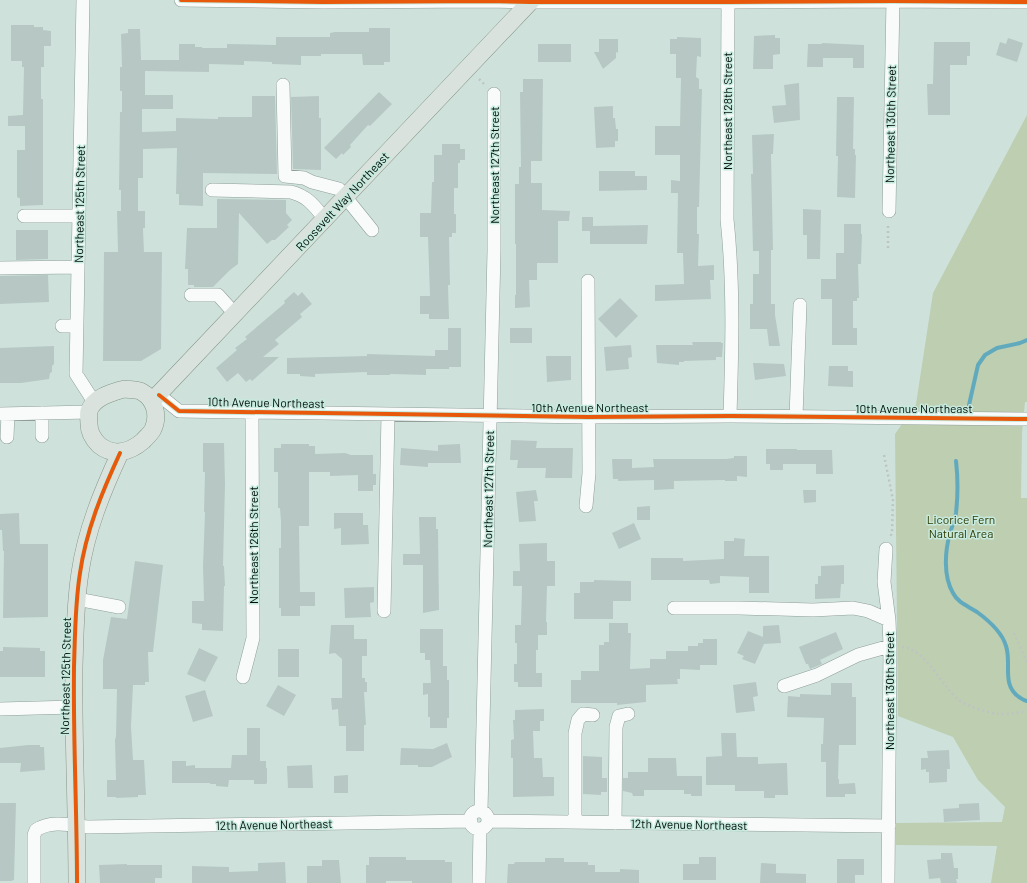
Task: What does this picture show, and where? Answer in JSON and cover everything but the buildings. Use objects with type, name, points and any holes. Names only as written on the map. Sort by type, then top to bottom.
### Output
[{"type":"main road","name":"Roosevelt Way Northeast","points":[[156,398],[531,1]]},
{"type":"main road","points":[[124,389],[140,391],[156,398],[152,429],[139,444],[132,449],[120,453],[108,451],[98,444],[89,431],[92,407],[105,396],[124,389]]},
{"type":"main road","name":"Northeast 125th Street","points":[[77,883],[74,707],[75,624],[77,599],[80,573],[91,522],[98,502],[120,453]]},
{"type":"street","name":"Northeast 125th Street","points":[[83,0],[76,374],[92,407]]},
{"type":"street","points":[[181,0],[728,2],[893,0],[1027,2]]},
{"type":"street","name":"Northeast 130th Street","points":[[889,211],[893,0]]},
{"type":"street","name":"Northeast 128th Street","points":[[728,2],[726,219],[730,244],[732,299],[730,416]]},
{"type":"street","points":[[283,85],[285,176],[304,178],[339,190],[372,230]]},
{"type":"street","name":"Northeast 127th Street","points":[[479,883],[494,251],[494,94]]},
{"type":"street","points":[[212,190],[291,192],[300,194],[307,199],[325,219]]},
{"type":"street","points":[[24,216],[78,216]]},
{"type":"street","points":[[0,268],[78,267]]},
{"type":"street","points":[[586,506],[589,473],[588,281]]},
{"type":"street","points":[[191,295],[218,295],[235,314]]},
{"type":"street","points":[[796,417],[800,305]]},
{"type":"street","points":[[62,326],[76,326]]},
{"type":"street","name":"10th Avenue Northeast","points":[[156,398],[179,411],[252,413],[588,417],[730,416],[1027,419]]},
{"type":"street","points":[[8,437],[4,414],[42,413],[92,407]]},
{"type":"street","points":[[42,413],[42,436]]},
{"type":"street","name":"Northeast 126th Street","points":[[244,677],[253,638],[252,413]]},
{"type":"street","points":[[384,611],[388,414]]},
{"type":"street","points":[[886,549],[884,582],[889,620]]},
{"type":"street","points":[[77,599],[119,607]]},
{"type":"street","name":"Northeast 130th Street","points":[[674,608],[853,608],[868,611],[889,620],[888,883]]},
{"type":"street","points":[[784,686],[817,675],[858,655],[890,646]]},
{"type":"street","points":[[0,709],[74,707]]},
{"type":"street","points":[[575,822],[576,733],[578,720],[583,714],[593,715]]},
{"type":"street","points":[[615,823],[616,727],[619,716],[628,714]]},
{"type":"street","name":"12th Avenue Northeast","points":[[34,883],[34,835],[36,830],[49,824],[88,828],[480,821],[889,826]]},
{"type":"path","points":[[888,248],[889,211]]},
{"type":"path","points":[[884,455],[893,500],[892,533],[886,549]]},
{"type":"path","points":[[1014,633],[1027,662]]},
{"type":"path","points":[[890,646],[909,647],[922,657],[959,701],[985,712],[1004,715],[1027,711]]},
{"type":"green space","name":"Licorice Fern Natural Area","points":[[1027,115],[1027,402],[1025,402],[1022,433],[1021,498],[1027,498],[1027,883],[991,883],[997,846],[896,845],[896,823],[1002,822],[1005,807],[978,780],[953,737],[898,716],[895,434],[916,404],[933,293]]},
{"type":"waterway","points":[[969,405],[978,365],[985,355],[997,348],[1027,340]]},
{"type":"waterway","points":[[956,461],[958,487],[956,516],[950,533],[946,555],[946,571],[950,586],[958,599],[986,619],[1001,636],[1008,653],[1008,673],[1010,686],[1019,697],[1027,701]]},
{"type":"cycle path","points":[[181,0],[323,2],[1027,2]]},
{"type":"cycle path","points":[[159,395],[179,411],[588,417],[730,416],[1027,419]]},
{"type":"cycle path","points":[[77,883],[74,694],[77,596],[86,542],[101,497],[120,453]]}]
